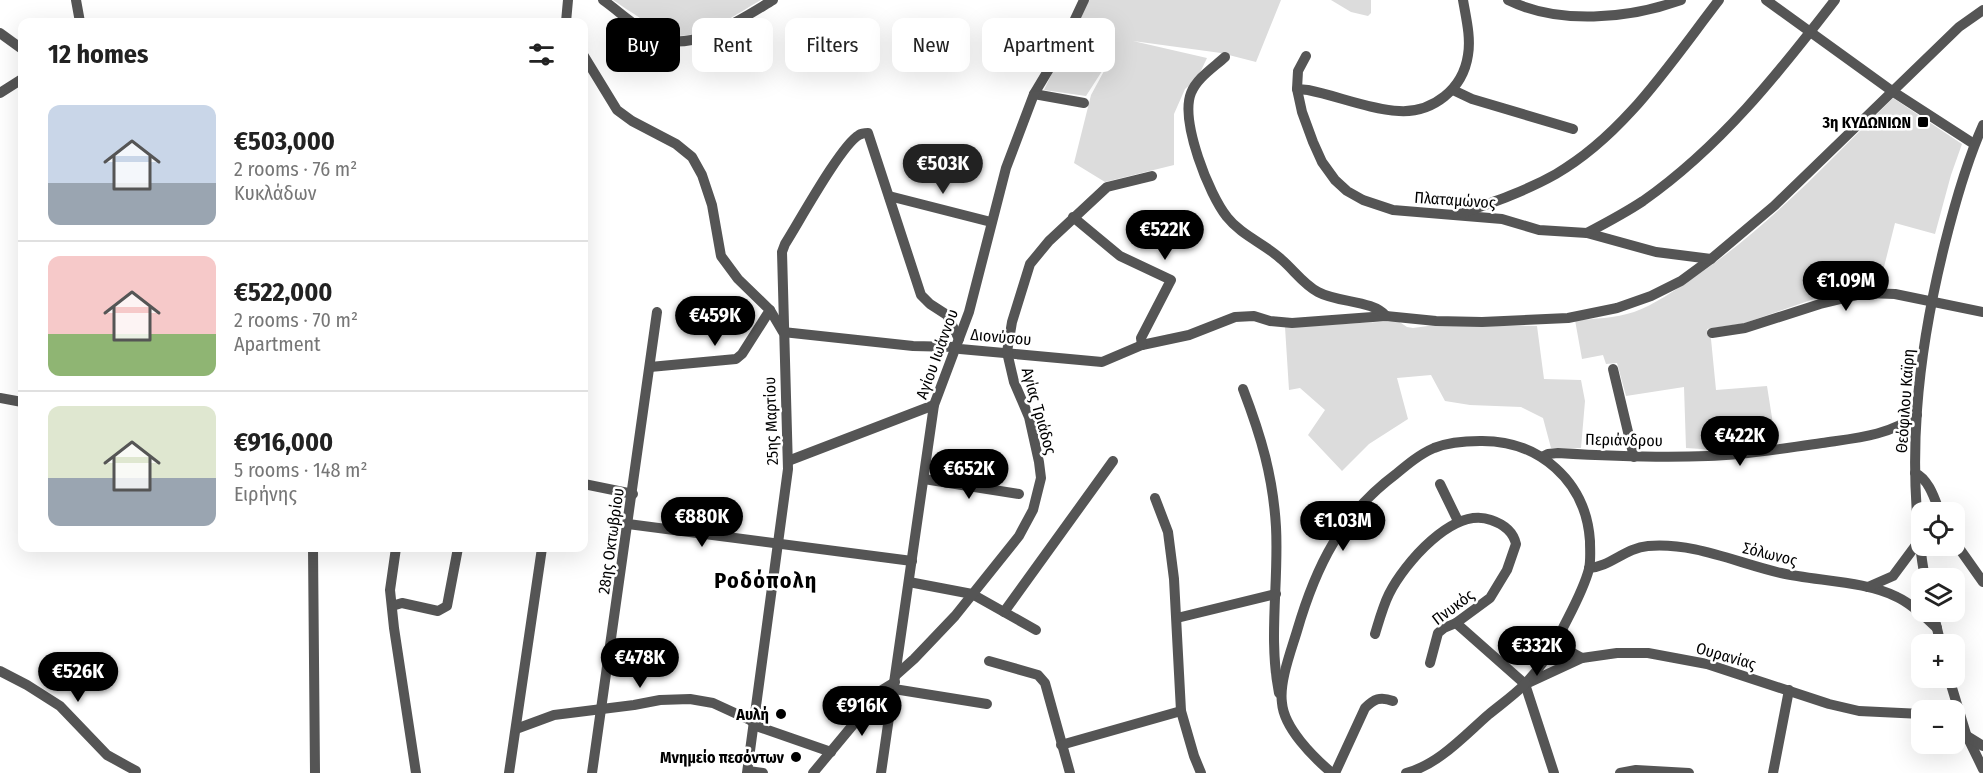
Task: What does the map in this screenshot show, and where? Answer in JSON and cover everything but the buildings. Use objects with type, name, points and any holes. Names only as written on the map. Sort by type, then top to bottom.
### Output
[{"type":"street","points":[[76,0],[79,18]]},
{"type":"street","points":[[566,18],[568,0]]},
{"type":"street","points":[[603,0],[657,38],[673,41],[688,40],[727,27],[773,0]]},
{"type":"street","name":"Αγίου Ιωάννου","points":[[881,773],[934,405],[969,312],[1006,168],[1034,94],[1060,49],[1084,0]]},
{"type":"street","points":[[1297,89],[1400,111],[1432,105],[1453,90],[1463,72],[1468,56],[1469,33],[1463,0]]},
{"type":"street","points":[[1508,0],[1522,7],[1558,14],[1594,17],[1638,12],[1680,0]]},
{"type":"street","points":[[1459,214],[1539,183],[1569,166],[1629,113],[1719,0]]},
{"type":"street","points":[[1766,0],[1892,91],[1974,144]]},
{"type":"street","points":[[1587,233],[1641,202],[1692,163],[1725,133],[1835,0]]},
{"type":"street","points":[[1225,57],[1196,85],[1190,96],[1188,110],[1201,167],[1228,218],[1281,259],[1303,282],[1330,297],[1380,309],[1386,316],[1436,321],[1568,318],[1617,308],[1651,296],[1681,281],[1711,259],[1774,206],[1959,27],[1983,10]]},
{"type":"street","points":[[0,33],[18,46]]},
{"type":"street","name":"Πλαταμώνος","points":[[1306,56],[1298,71],[1297,89],[1302,112],[1319,157],[1329,174],[1347,191],[1373,204],[1393,210],[1502,219],[1539,230],[1587,233],[1656,252],[1711,259]]},
{"type":"street","points":[[588,63],[616,110],[676,144],[692,157],[702,175],[712,205],[721,256],[738,279],[770,310],[783,332]]},
{"type":"street","points":[[0,93],[18,82]]},
{"type":"street","points":[[1453,90],[1472,99],[1573,129]]},
{"type":"street","points":[[1034,94],[1084,103]]},
{"type":"street","name":"Θεόφιλου Καϊρη","points":[[1915,502],[1920,370],[1930,301],[1952,216],[1974,144],[1983,125]]},
{"type":"street","name":"25ης Μαρτίου","points":[[748,772],[788,461],[782,252],[836,162],[852,140],[861,134],[868,133],[889,196]]},
{"type":"street","name":"Αγίας Τριάδος","points":[[813,773],[882,690],[895,682],[972,594],[1019,536],[1033,510],[1041,478],[1033,430],[1014,382],[1007,352],[1011,322],[1030,264],[1074,217],[1107,187],[1152,176]]},
{"type":"street","points":[[889,196],[991,222]]},
{"type":"street","points":[[889,196],[921,295],[947,315],[958,343]]},
{"type":"street","points":[[1074,217],[1120,256],[1171,280],[1141,338],[1142,345]]},
{"type":"street","points":[[1712,333],[1745,328],[1820,304],[1866,293],[1895,294],[1983,312]]},
{"type":"street","points":[[650,367],[736,359],[742,354],[770,310]]},
{"type":"street","name":"28ης Οκτωβρίου","points":[[592,773],[657,312]]},
{"type":"street","name":"Διονύσου","points":[[783,332],[913,346],[958,343],[960,349],[1102,362],[1142,345],[1189,335],[1235,317],[1254,316],[1270,321],[1292,323],[1386,316]]},
{"type":"street","points":[[1613,369],[1634,457]]},
{"type":"street","points":[[1243,389],[1262,438],[1273,483],[1276,528],[1274,657],[1281,702],[1289,722],[1299,739],[1320,763],[1333,773],[1365,708],[1374,699],[1384,697],[1393,701]]},
{"type":"street","points":[[0,398],[18,401]]},
{"type":"street","points":[[788,461],[934,405]]},
{"type":"street","name":"Περιάνδρου","points":[[1542,457],[1558,453],[1634,457],[1710,456],[1796,447],[1881,434],[1898,428],[1917,415]]},
{"type":"street","points":[[1281,702],[1294,640],[1321,563],[1353,513],[1380,486],[1423,454],[1453,442],[1511,443],[1542,457],[1564,478],[1583,503],[1590,536],[1589,568],[1576,602],[1555,643],[1525,684],[1440,756],[1406,773]]},
{"type":"street","points":[[1004,612],[1113,461]]},
{"type":"street","points":[[1915,473],[1922,476],[1936,502]]},
{"type":"street","points":[[924,478],[1019,494]]},
{"type":"street","points":[[1375,633],[1389,593],[1431,539],[1458,521],[1440,484]]},
{"type":"street","points":[[588,485],[633,494]]},
{"type":"street","points":[[1155,498],[1168,532],[1177,618],[1181,711],[1201,773]]},
{"type":"street","name":"Πνυκός","points":[[1430,663],[1438,633],[1490,598],[1507,570],[1516,544],[1512,532],[1493,520],[1481,518],[1458,521]]},
{"type":"street","points":[[628,524],[912,561]]},
{"type":"street","name":"Σόλωνος","points":[[1589,568],[1600,567],[1623,552],[1645,546],[1673,545],[1780,573],[1868,587],[1897,597],[1937,628]]},
{"type":"street","points":[[313,552],[315,773]]},
{"type":"street","points":[[395,552],[390,590],[416,773]]},
{"type":"street","points":[[392,606],[402,603],[438,611],[447,606],[457,552]]},
{"type":"street","points":[[509,773],[541,552]]},
{"type":"street","points":[[1868,587],[1893,576],[1911,552]]},
{"type":"street","points":[[1965,556],[1983,582]]},
{"type":"street","points":[[909,582],[972,594],[1036,630]]},
{"type":"street","points":[[1177,618],[1276,594]]},
{"type":"street","points":[[1936,622],[1938,634]]},
{"type":"street","points":[[1456,623],[1525,684],[1554,773]]},
{"type":"street","points":[[1555,643],[1582,658]]},
{"type":"street","name":"Ουρανίας","points":[[1525,684],[1582,658],[1617,653],[1648,653],[1707,664],[1829,704],[1859,711],[1911,713]]},
{"type":"street","points":[[989,661],[1038,675],[1046,683],[1070,773]]},
{"type":"street","points":[[0,671],[27,684],[54,702],[108,754],[136,771]]},
{"type":"street","points":[[895,682],[987,704]]},
{"type":"street","points":[[1952,688],[1966,734],[1983,769]]},
{"type":"street","points":[[1773,773],[1789,690]]},
{"type":"street","points":[[516,729],[554,715],[660,700],[690,699],[713,703],[754,724],[831,752]]},
{"type":"street","points":[[1061,745],[1181,711]]},
{"type":"street","points":[[1966,734],[1983,746]]},
{"type":"street","points":[[1620,773],[1636,770],[1689,773]]},
{"type":"street","points":[[748,772],[763,773]]},
{"type":"shaded area","points":[[613,0],[761,0],[730,18],[692,18],[692,34],[690,35],[680,36],[680,18],[641,18]]},
{"type":"shaded area","points":[[1087,0],[1281,0],[1256,62],[1221,53],[1133,41],[1207,58],[1197,79],[1185,89],[1174,114],[1174,165],[1105,182],[1074,163],[1091,95],[1104,72],[1115,72],[1115,18],[1078,18]]},
{"type":"shaded area","points":[[1331,0],[1371,0],[1371,13],[1368,16],[1351,12]]},
{"type":"shaded area","points":[[1053,72],[1101,72],[1086,96],[1044,90]]},
{"type":"shaded area","points":[[1893,98],[1962,144],[1935,234],[1895,223],[1879,287],[1859,288],[1814,299],[1745,323],[1707,329],[1711,339],[1716,390],[1767,386],[1776,443],[1717,450],[1686,448],[1684,387],[1626,396],[1617,363],[1606,364],[1603,355],[1582,359],[1575,320],[1612,317],[1634,312],[1657,301],[1693,278],[1747,238],[1773,215]]},
{"type":"shaded area","points":[[1398,321],[1413,328],[1435,325],[1537,326],[1544,379],[1581,380],[1585,401],[1581,448],[1551,448],[1543,418],[1521,407],[1470,405],[1445,401],[1431,375],[1397,378],[1408,419],[1369,444],[1342,471],[1308,435],[1325,410],[1300,388],[1289,390],[1285,327]]},
{"type":"place","name":"3η ΚΥΔΩΝΙΩΝ","points":[[1923,122]]},
{"type":"place","name":"Αυλή","points":[[781,714]]},
{"type":"place","name":"Μνημείο πεσόντων","points":[[796,757]]},
{"type":"district","name":"Ροδόπολη","points":[[766,580]]}]
